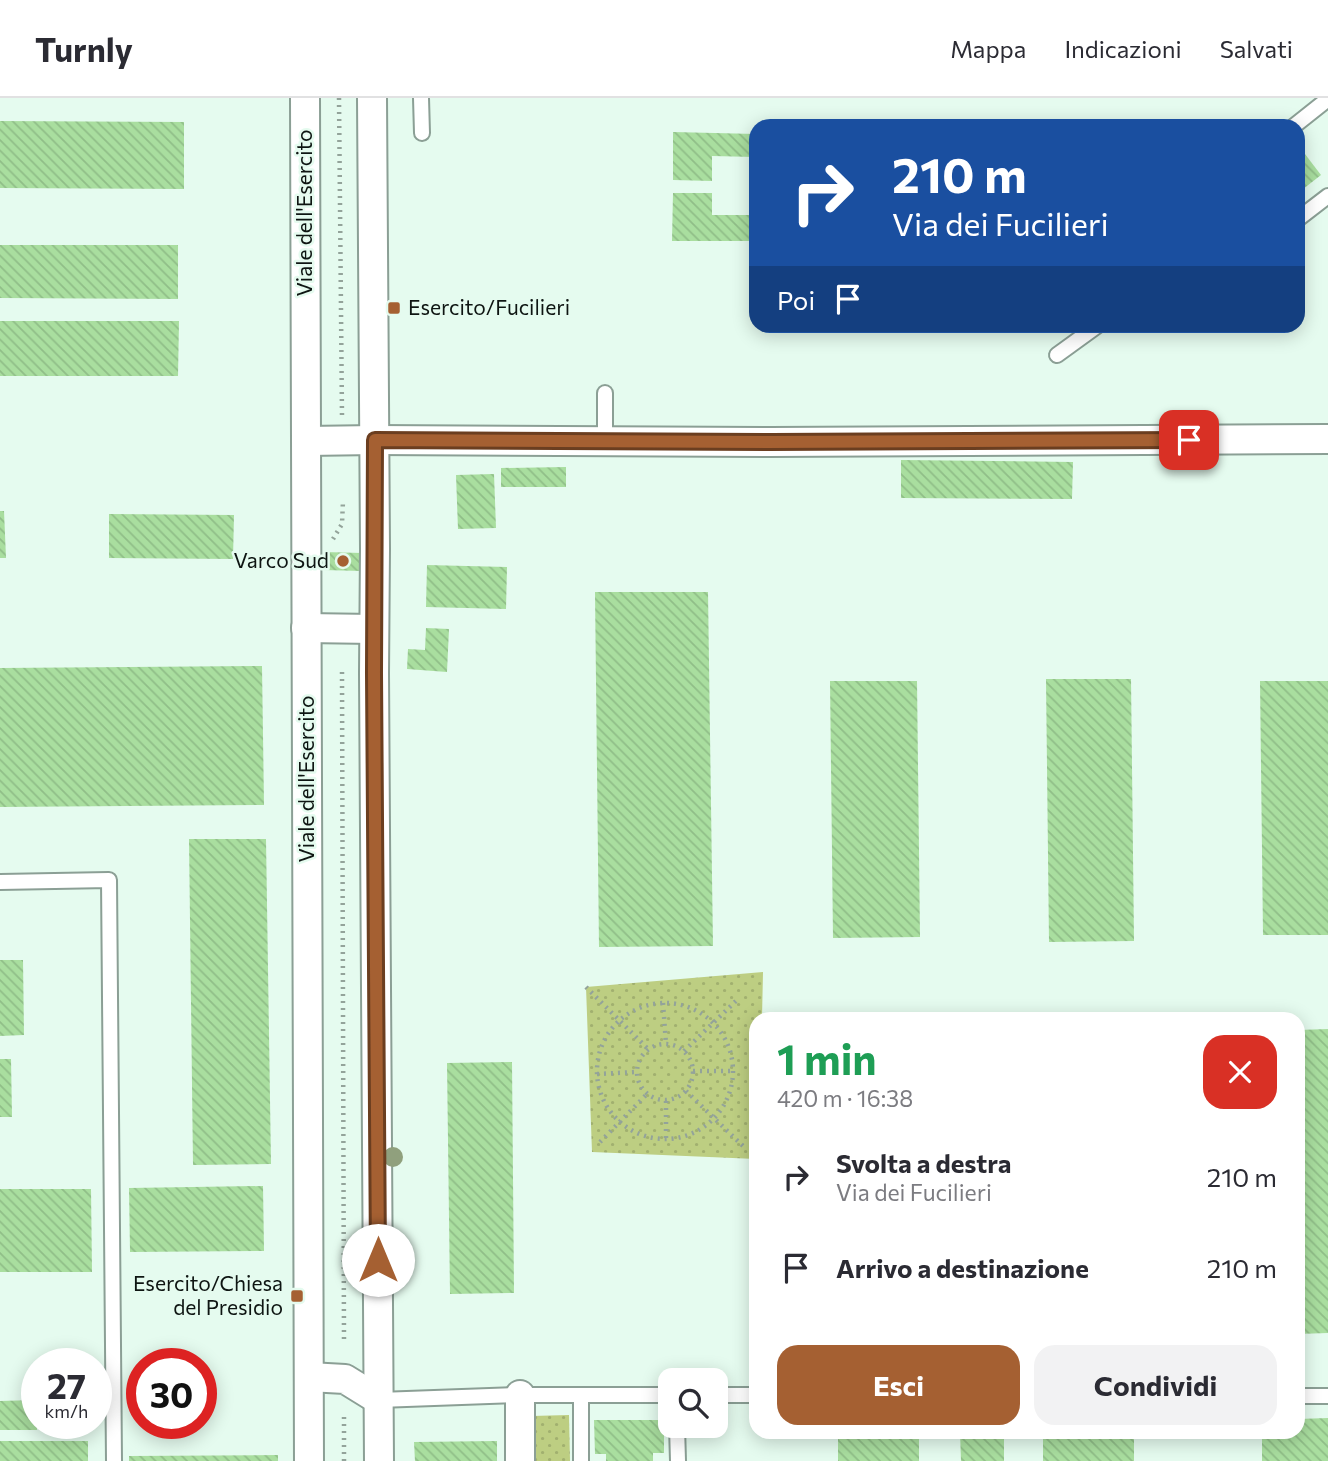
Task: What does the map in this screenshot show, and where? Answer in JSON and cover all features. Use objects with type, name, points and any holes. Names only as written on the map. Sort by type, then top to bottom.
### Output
[{"type":"street","name":"Viale dell'Esercito","points":[[305,98],[309,1461]]},
{"type":"street","points":[[372,98],[380,1461]]},
{"type":"street","points":[[307,442],[1328,439]]},
{"type":"street","points":[[306,628],[374,629]]},
{"type":"street","points":[[309,1377],[345,1379],[379,1400]]},
{"type":"street","points":[[520,1395],[520,1461]]},
{"type":"lane","points":[[421,98],[422,133]]},
{"type":"lane","points":[[1303,119],[1328,99]]},
{"type":"lane","points":[[1305,214],[1328,196]]},
{"type":"lane","points":[[1057,355],[1087,333]]},
{"type":"lane","points":[[605,393],[606,441]]},
{"type":"lane","points":[[0,882],[109,880],[114,1461]]},
{"type":"lane","points":[[379,1400],[520,1395],[658,1395]]},
{"type":"lane","points":[[581,1461],[582,1395]]},
{"type":"lane","points":[[728,1395],[749,1395]]},
{"type":"lane","points":[[1305,1396],[1328,1395]]},
{"type":"lane","points":[[677,1438],[678,1461]]},
{"type":"path","name":"Viale dell'Esercito","points":[[339,98],[342,441]]},
{"type":"path","points":[[331,546],[342,524],[343,500]]},
{"type":"path","name":"Viale dell'Esercito","points":[[342,672],[344,1342]]},
{"type":"path","points":[[586,987],[648,1049]]},
{"type":"path","points":[[684,1051],[737,999]]},
{"type":"path","points":[[654,1002],[676,1002],[697,1009],[714,1022],[728,1042],[734,1065],[732,1088],[723,1109],[707,1126],[686,1137],[663,1140],[640,1135],[620,1122],[606,1105],[598,1085],[597,1074],[597,1062],[603,1041],[615,1023],[633,1010],[654,1002]]},
{"type":"path","points":[[663,1003],[666,1044]]},
{"type":"path","points":[[666,1044],[684,1051],[691,1061],[693,1071],[691,1084],[686,1091],[674,1100],[659,1101],[641,1088],[636,1072],[642,1055],[648,1049],[666,1044]]},
{"type":"path","points":[[693,1071],[733,1071]]},
{"type":"path","points":[[597,1074],[636,1072]]},
{"type":"path","points":[[686,1091],[744,1147]]},
{"type":"path","points":[[600,1142],[647,1094]]},
{"type":"path","points":[[666,1101],[666,1139]]},
{"type":"path","points":[[344,1461],[345,1415]]},
{"type":"green space","points":[[763,972],[762,1012],[749,1012],[749,1159],[592,1152],[586,987]]},
{"type":"green space","points":[[569,1415],[570,1461],[532,1461],[531,1416]]},
{"type":"building","points":[[0,121],[184,122],[184,189],[0,188]]},
{"type":"building","points":[[673,132],[749,134],[749,157],[712,156],[712,181],[673,180]]},
{"type":"building","points":[[1305,154],[1321,175],[1305,188]]},
{"type":"building","points":[[673,193],[712,193],[712,215],[749,215],[749,241],[672,241]]},
{"type":"building","points":[[0,245],[178,245],[178,299],[0,298]]},
{"type":"building","points":[[0,321],[179,321],[178,376],[0,376]]},
{"type":"building","points":[[901,460],[1073,462],[1072,499],[901,498]]},
{"type":"building","points":[[566,467],[566,487],[501,487],[501,468]]},
{"type":"building","points":[[494,474],[496,528],[458,529],[456,475]]},
{"type":"building","points":[[0,511],[4,511],[6,558],[0,558]]},
{"type":"building","points":[[109,514],[234,515],[233,559],[109,558]]},
{"type":"building","name":"Varco Sud","points":[[324,552],[362,553],[362,571],[323,570]]},
{"type":"building","points":[[427,565],[507,567],[506,609],[426,607]]},
{"type":"building","points":[[595,592],[708,592],[713,946],[599,947]]},
{"type":"building","points":[[426,628],[449,629],[447,672],[407,669],[408,649],[425,650]]},
{"type":"building","points":[[262,666],[264,805],[0,807],[0,668]]},
{"type":"building","points":[[1046,679],[1131,679],[1134,941],[1049,942]]},
{"type":"building","points":[[830,681],[917,681],[920,937],[833,938]]},
{"type":"building","points":[[1260,681],[1328,681],[1328,935],[1263,935]]},
{"type":"building","points":[[189,839],[266,839],[271,1164],[193,1165]]},
{"type":"building","points":[[0,960],[23,960],[24,1035],[0,1036]]},
{"type":"building","points":[[1328,1029],[1328,1333],[1305,1334],[1305,1030]]},
{"type":"building","points":[[0,1059],[11,1059],[12,1117],[0,1117]]},
{"type":"building","points":[[512,1062],[514,1293],[450,1294],[447,1063]]},
{"type":"building","points":[[263,1186],[264,1251],[130,1252],[129,1188]]},
{"type":"building","points":[[0,1189],[91,1189],[92,1272],[0,1272]]},
{"type":"building","points":[[21,1400],[21,1430],[0,1430],[0,1401]]},
{"type":"building","points":[[1328,1418],[1328,1461],[1262,1461],[1262,1439],[1305,1439],[1305,1419]]},
{"type":"building","points":[[594,1420],[658,1420],[658,1438],[664,1438],[664,1453],[653,1453],[653,1461],[606,1461],[606,1454],[595,1454]]},
{"type":"building","points":[[838,1439],[919,1439],[919,1461],[838,1461]]},
{"type":"building","points":[[960,1439],[1004,1439],[1004,1461],[961,1461]]},
{"type":"building","points":[[1043,1439],[1134,1439],[1134,1461],[1043,1461]]},
{"type":"building","points":[[0,1441],[88,1441],[88,1461],[0,1461]]},
{"type":"building","points":[[497,1441],[497,1461],[415,1461],[414,1442]]},
{"type":"building","points":[[278,1455],[278,1461],[129,1461],[129,1456]]},
{"type":"place","name":"Esercito/Fucilieri","points":[[394,308]]},
{"type":"place","name":"Varco Sud","points":[[343,561]]},
{"type":"place","name":"Esercito/Chiesa del Presidio","points":[[297,1296]]},
{"type":"route","points":[[378,1260],[375,440],[1189,440]]}]
